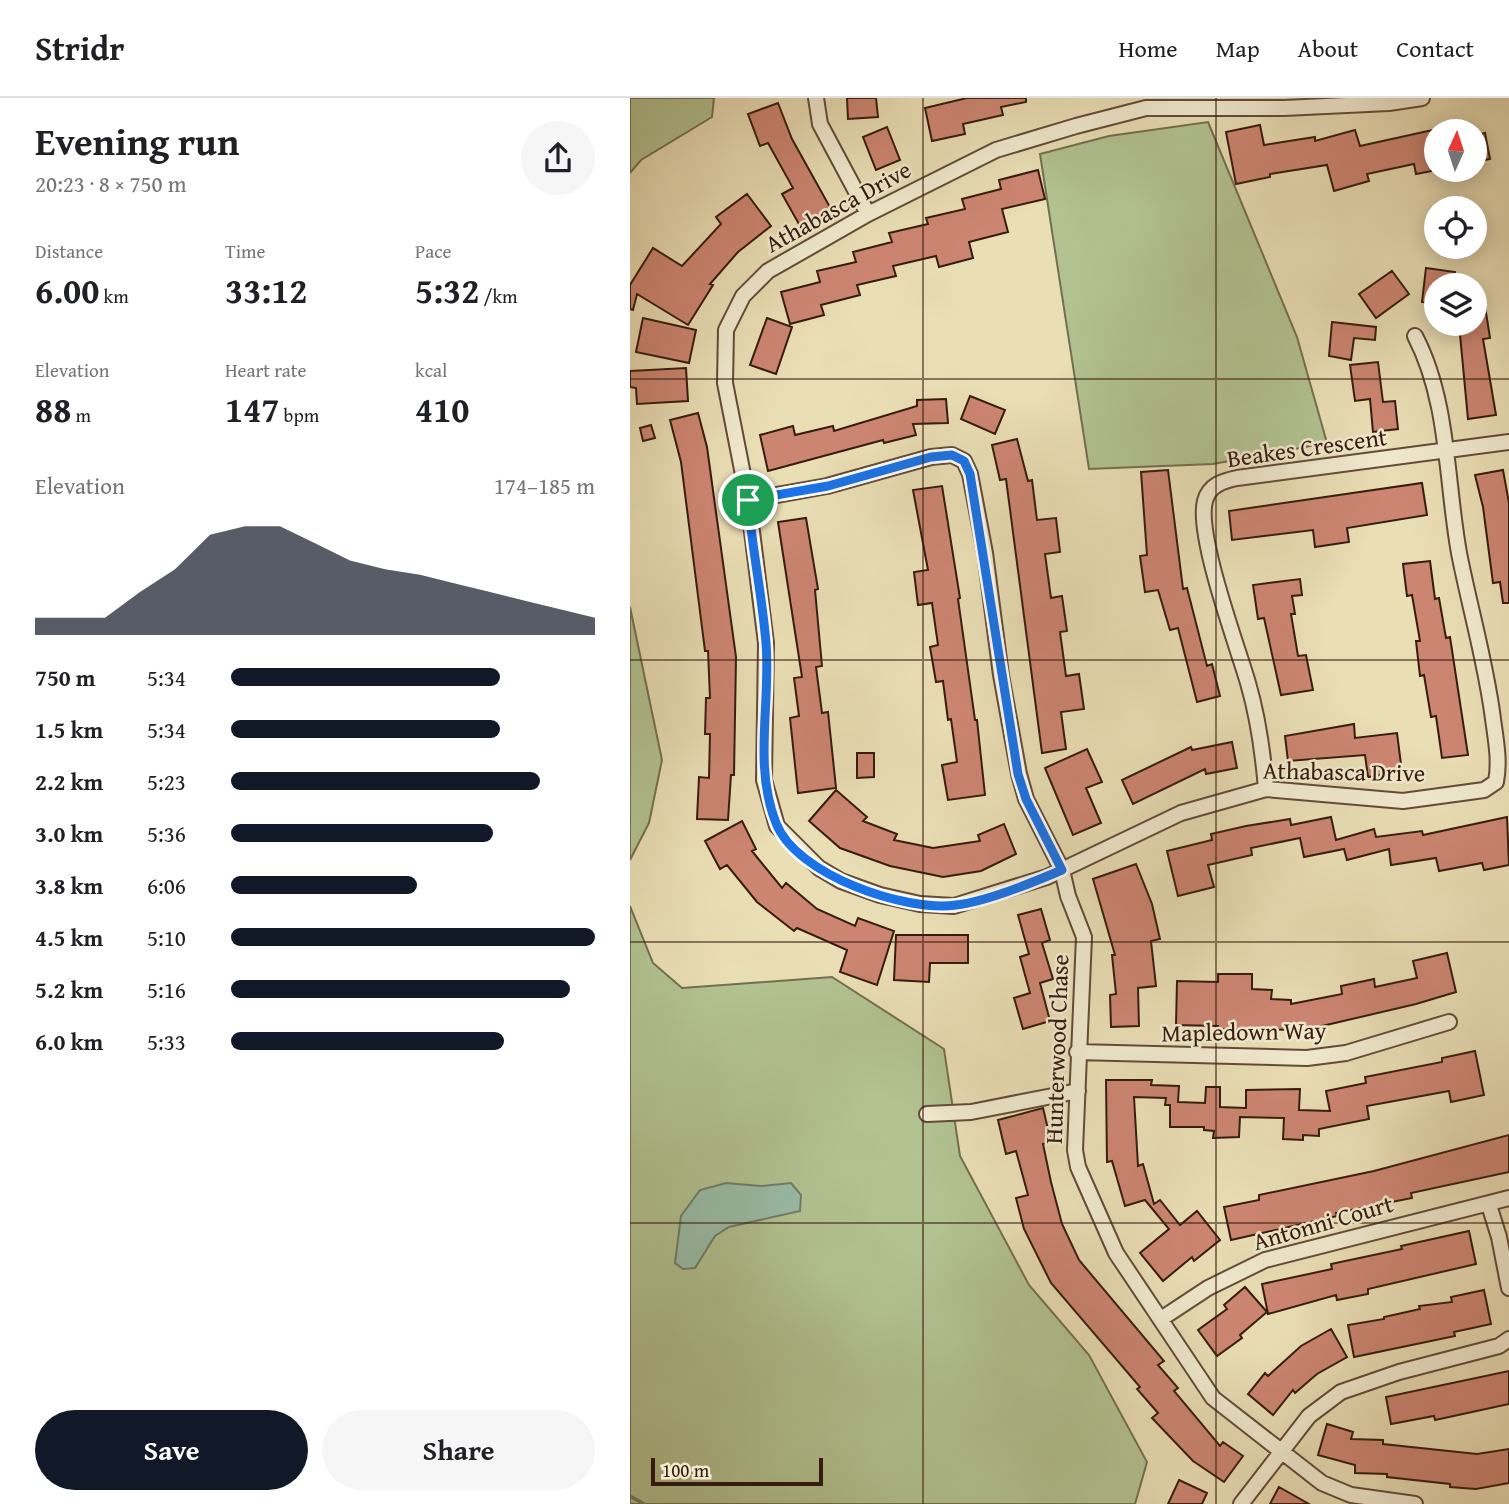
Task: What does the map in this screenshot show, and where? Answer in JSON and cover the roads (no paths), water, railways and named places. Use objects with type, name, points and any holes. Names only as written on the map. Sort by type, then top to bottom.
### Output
[{"type":"street","points":[[816,98],[820,124],[868,214]]},
{"type":"street","name":"Athabasca Drive","points":[[1422,98],[1284,108],[1146,108],[996,150],[868,214],[768,271],[743,296],[726,330],[725,383],[748,500],[766,643],[764,780],[777,826],[819,869],[841,881],[920,904],[954,906],[971,903],[1062,870],[1181,813],[1266,789],[1403,801],[1484,790],[1496,782],[1497,753],[1488,680],[1460,558],[1445,451]]},
{"type":"street","points":[[1415,335],[1429,362],[1445,451]]},
{"type":"street","name":"Beakes Crescent","points":[[1266,789],[1255,712],[1213,567],[1204,503],[1210,490],[1221,481],[1237,478],[1509,442]]},
{"type":"street","name":"Hunterwood Chase","points":[[748,500],[828,486],[931,457],[952,455],[964,461],[970,474],[985,552],[1000,675],[1018,774],[1026,799],[1062,870],[1083,937],[1077,1052],[1075,1150],[1078,1167],[1116,1254],[1213,1398],[1322,1483],[1351,1494],[1415,1504]]},
{"type":"street","name":"Mapledown Way","points":[[1077,1052],[1307,1058],[1346,1053],[1449,1022]]},
{"type":"street","points":[[927,1114],[971,1112],[1078,1091]]},
{"type":"street","name":"Antonni Court","points":[[1161,1319],[1208,1288],[1265,1260],[1405,1222],[1489,1205],[1509,1198]]},
{"type":"street","points":[[1489,1205],[1499,1237],[1509,1288]]},
{"type":"street","points":[[1241,1504],[1309,1416],[1341,1392],[1357,1384],[1499,1346],[1509,1339]]},
{"type":"waterway","points":[[630,1496],[644,1504]]}]
